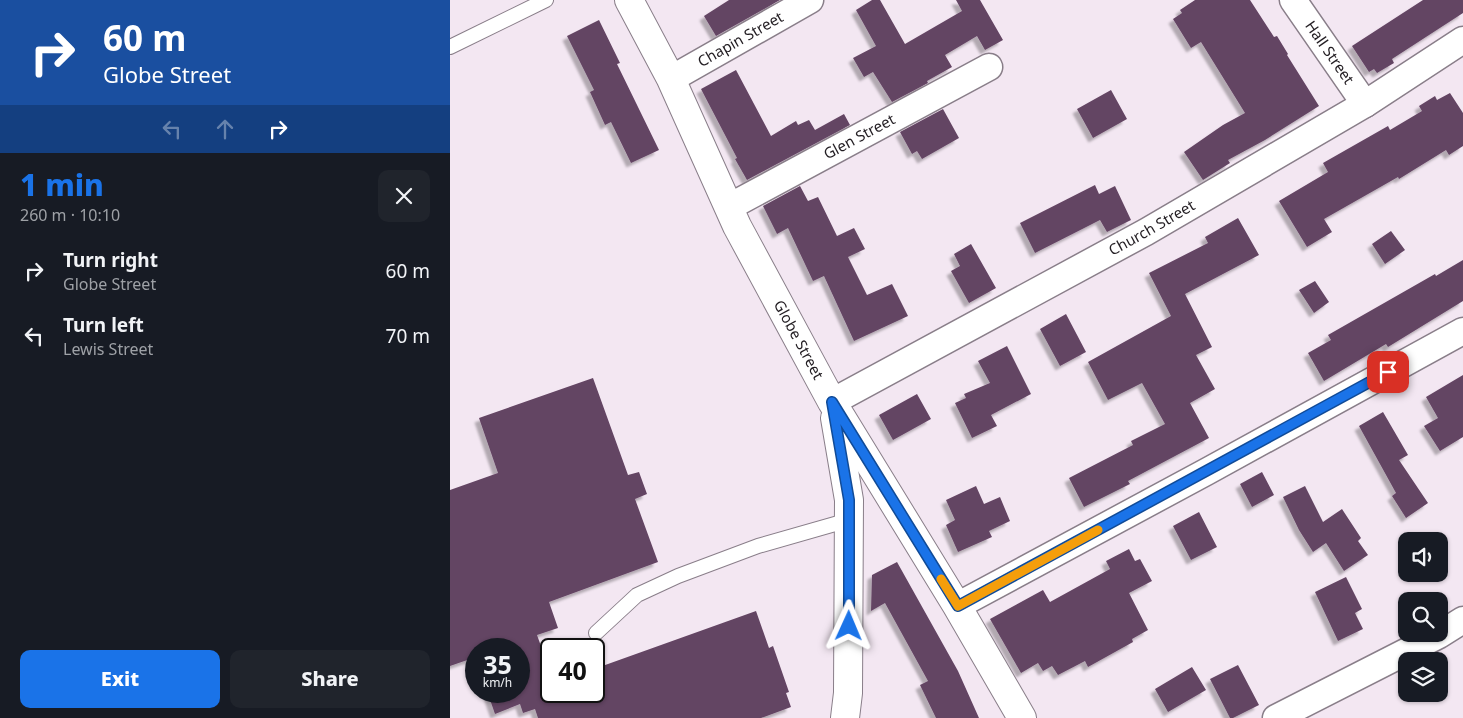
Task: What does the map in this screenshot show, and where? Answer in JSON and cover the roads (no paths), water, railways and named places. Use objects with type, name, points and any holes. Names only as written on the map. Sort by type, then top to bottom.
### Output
[{"type":"main road","name":"Globe Street","points":[[629,0],[671,78],[737,226],[832,402],[958,606],[1022,718]]},
{"type":"main road","points":[[832,402],[849,500],[848,693],[845,718]]},
{"type":"street","name":"Chapin Street","points":[[671,78],[810,0]]},
{"type":"street","name":"Hall Street","points":[[1294,0],[1365,104]]},
{"type":"street","name":"Church Street","points":[[832,402],[1146,232],[1365,104],[1463,40]]},
{"type":"street","name":"Glen Street","points":[[729,208],[989,67]]},
{"type":"street","points":[[958,606],[1463,330]]},
{"type":"street","points":[[1276,718],[1438,635],[1463,620]]},
{"type":"lane","points":[[450,46],[546,0]]},
{"type":"lane","points":[[596,633],[637,595],[678,576],[758,546],[849,520]]}]
